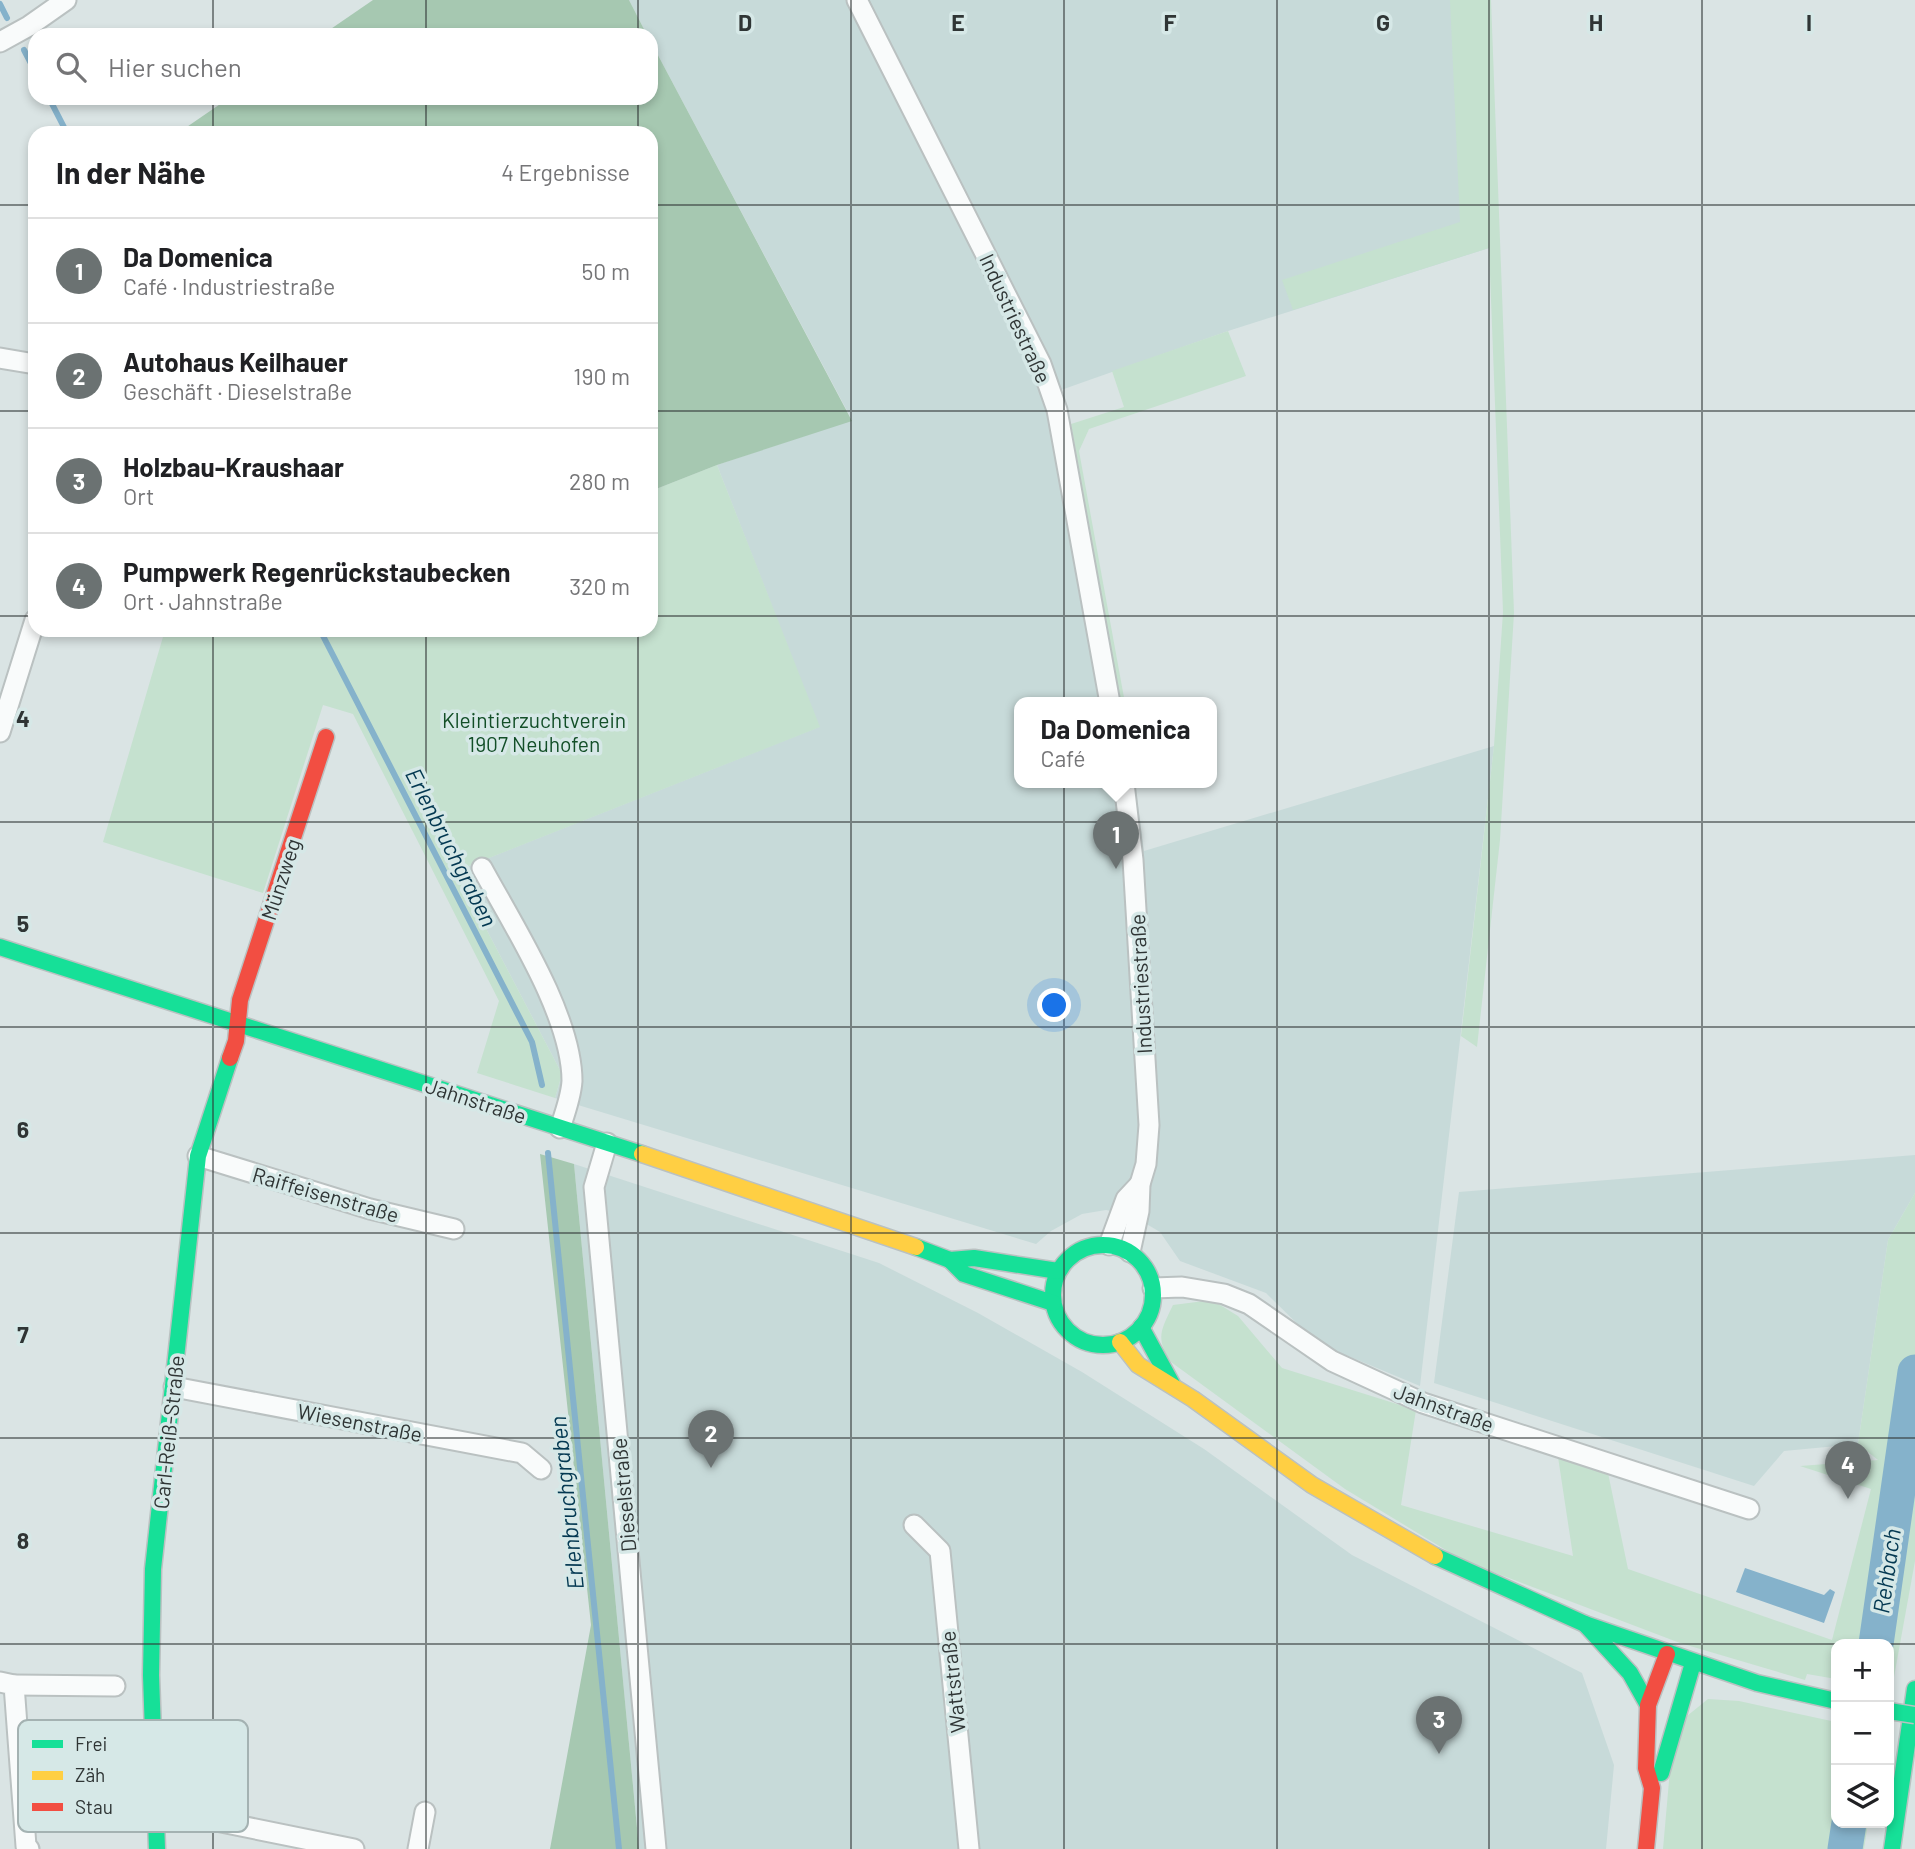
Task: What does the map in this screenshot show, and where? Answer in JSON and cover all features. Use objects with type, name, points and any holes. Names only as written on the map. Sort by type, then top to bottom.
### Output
[{"type":"main road","name":"Münzweg","points":[[239,1023],[240,1000],[326,737]]},
{"type":"main road","name":"Jahnstraße","points":[[0,947],[866,1228],[950,1260],[964,1274],[1053,1303]]},
{"type":"main road","name":"Carl-Reiß-Straße","points":[[154,1720],[151,1603],[198,1156],[236,1041],[239,1023]]},
{"type":"main road","points":[[1109,1245],[1129,1252],[1149,1274],[1153,1288],[1149,1315],[1141,1327],[1120,1342],[1105,1345],[1077,1338],[1062,1323],[1053,1303],[1053,1287],[1058,1271],[1080,1250],[1109,1245]]},
{"type":"main road","name":"Jahnstraße","points":[[950,1260],[974,1258],[1058,1271]]},
{"type":"main road","points":[[1141,1327],[1173,1386]]},
{"type":"main road","points":[[1120,1342],[1138,1365],[1173,1386],[1312,1485],[1372,1522],[1505,1591],[1585,1625],[1693,1663],[1828,1700]]},
{"type":"main road","points":[[1585,1625],[1630,1673],[1648,1705]]},
{"type":"main road","points":[[1646,1849],[1652,1788],[1646,1768],[1648,1705],[1667,1654]]},
{"type":"main road","points":[[1652,1788],[1663,1770],[1671,1730],[1693,1663]]},
{"type":"main road","points":[[1892,1849],[1915,1689]]},
{"type":"main road","points":[[1894,1712],[1915,1715]]},
{"type":"street","points":[[0,42],[66,0]]},
{"type":"street","name":"Industriestraße","points":[[856,0],[1041,364],[1057,410],[1109,697]]},
{"type":"street","points":[[0,358],[28,363]]},
{"type":"street","points":[[0,732],[30,637]]},
{"type":"street","name":"Industriestraße","points":[[1125,788],[1134,872],[1149,1125],[1146,1164],[1140,1184],[1139,1211],[1129,1252]]},
{"type":"street","points":[[482,868],[532,959],[568,1046],[572,1082],[560,1128]]},
{"type":"street","name":"Dieselstraße","points":[[607,1143],[594,1187],[656,1849]]},
{"type":"street","name":"Raiffeisenstraße","points":[[198,1156],[370,1209],[454,1229]]},
{"type":"street","name":"Industriestraße","points":[[1109,1245],[1121,1209],[1140,1184]]},
{"type":"street","name":"Jahnstraße","points":[[1153,1288],[1182,1287],[1224,1294],[1249,1304],[1332,1362],[1423,1403],[1749,1509]]},
{"type":"street","name":"Wiesenstraße","points":[[174,1387],[522,1452],[541,1469]]},
{"type":"street","name":"Wattstraße","points":[[914,1525],[940,1551],[969,1849]]},
{"type":"street","points":[[18,1778],[7,1684],[115,1686]]},
{"type":"street","points":[[418,1849],[425,1812]]},
{"type":"street","points":[[248,1828],[354,1849]]},
{"type":"street","points":[[24,1832],[26,1846],[29,1849]]},
{"type":"shaded area","points":[[629,0],[1480,0],[1489,248],[1228,331],[1061,390],[1071,424],[1120,697],[1014,697],[1014,788],[1136,788],[1144,851],[1494,746],[1420,1386],[1317,1343],[1266,1293],[1180,1261],[1160,1232],[1133,1216],[1106,1210],[1082,1214],[1051,1231],[1036,1244],[555,1098],[562,1074],[456,871],[819,727],[717,465],[852,420],[658,55],[658,28],[643,28]]},
{"type":"shaded area","points":[[1915,1155],[1915,1193],[1888,1240],[1858,1444],[1784,1451],[1754,1486],[1434,1383],[1459,1192]]},
{"type":"shaded area","points":[[574,1164],[879,1263],[978,1313],[1082,1372],[1204,1449],[1352,1555],[1582,1673],[1614,1765],[1606,1849],[639,1849]]},
{"type":"green space","points":[[373,0],[629,0],[643,28],[332,28]]},
{"type":"green space","points":[[1450,0],[1491,0],[1514,613],[1500,840],[1477,1047],[1461,1036],[1494,746],[1503,612],[1489,248],[1293,310],[1282,280],[1460,222]]},
{"type":"green space","points":[[658,55],[852,421],[717,465],[658,488],[658,126],[188,126],[219,105],[658,105]]},
{"type":"green space","points":[[1228,331],[1246,376],[1089,429],[1079,451],[1124,697],[1120,697],[1071,424],[1124,407],[1112,371]]},
{"type":"green space","name":"Kleintierzuchtverein 1907 Neuhofen","points":[[717,465],[820,727],[456,871],[562,1074],[555,1098],[477,1073],[499,1001],[353,714],[323,705],[263,893],[103,842],[163,637],[658,637],[658,488]]},
{"type":"green space","points":[[540,1154],[574,1164],[639,1849],[550,1849],[591,1625]]},
{"type":"green space","points":[[1915,1193],[1915,1561],[1894,1677],[1894,1639],[1832,1639],[1871,1489],[1800,1466],[1878,1460],[1858,1444],[1888,1240]]},
{"type":"green space","points":[[1212,1300],[1238,1316],[1282,1368],[1416,1410],[1401,1505],[1573,1556],[1558,1457],[1608,1473],[1628,1569],[1831,1640],[1831,1678],[1807,1674],[1805,1680],[1680,1643],[1464,1561],[1345,1489],[1171,1362],[1161,1340],[1173,1305]]},
{"type":"green space","points":[[1708,1699],[1739,1701],[1831,1721],[1831,1828],[1867,1828],[1864,1849],[1663,1849],[1672,1747],[1687,1716]]},
{"type":"water","points":[[1745,1568],[1824,1595],[1830,1589],[1835,1592],[1824,1623],[1736,1592]]},
{"type":"waterway","name":"Erlenbruchgraben","points":[[0,4],[7,18]]},
{"type":"waterway","name":"Erlenbruchgraben","points":[[24,50],[28,58]]},
{"type":"waterway","name":"Erlenbruchgraben","points":[[53,105],[63,126]]},
{"type":"waterway","name":"Erlenbruchgraben","points":[[324,637],[532,1042],[542,1085]]},
{"type":"waterway","name":"Erlenbruchgraben","points":[[548,1153],[619,1849]]},
{"type":"waterway","name":"Rehbach","points":[[1877,1639],[1915,1372]]},
{"type":"waterway","name":"Rehbach","points":[[1845,1849],[1848,1828]]},
{"type":"traffic: fast","points":[[0,947],[642,1154]]},
{"type":"traffic: fast","points":[[153,1720],[153,1569],[198,1156],[230,1058]]},
{"type":"traffic: fast","points":[[1103,1245],[1131,1253],[1145,1267],[1153,1295],[1145,1323],[1131,1337],[1103,1345],[1075,1337],[1061,1323],[1053,1295],[1061,1267],[1075,1253],[1103,1245]]},
{"type":"traffic: fast","points":[[916,1247],[950,1260],[974,1258],[1058,1271]]},
{"type":"traffic: fast","points":[[950,1260],[964,1274],[1053,1303]]},
{"type":"traffic: fast","points":[[1141,1327],[1172,1384]]},
{"type":"traffic: fast","points":[[1435,1556],[1585,1624],[1757,1683],[1831,1700]]},
{"type":"traffic: fast","points":[[1585,1624],[1630,1673],[1648,1705]]},
{"type":"traffic: fast","points":[[1661,1773],[1693,1663]]},
{"type":"traffic: fast","points":[[1892,1849],[1915,1689]]},
{"type":"traffic: fast","points":[[1894,1712],[1915,1715]]},
{"type":"traffic: fast","points":[[156,1832],[157,1849]]},
{"type":"traffic: slow","points":[[642,1154],[916,1247]]},
{"type":"traffic: slow","points":[[1120,1342],[1138,1365],[1193,1399],[1312,1485],[1435,1556]]},
{"type":"traffic: jam","points":[[230,1058],[236,1041],[240,1000],[326,737]]},
{"type":"traffic: jam","points":[[1646,1849],[1652,1788],[1646,1768],[1648,1705],[1667,1654]]},
{"type":"place","name":"Da Domenica","points":[[1116,869]]},
{"type":"place","name":"Autohaus Keilhauer","points":[[711,1468]]},
{"type":"place","name":"Pumpwerk Regenrückstaubecken","points":[[1848,1499]]},
{"type":"place","name":"Holzbau-Kraushaar","points":[[1439,1754]]}]
